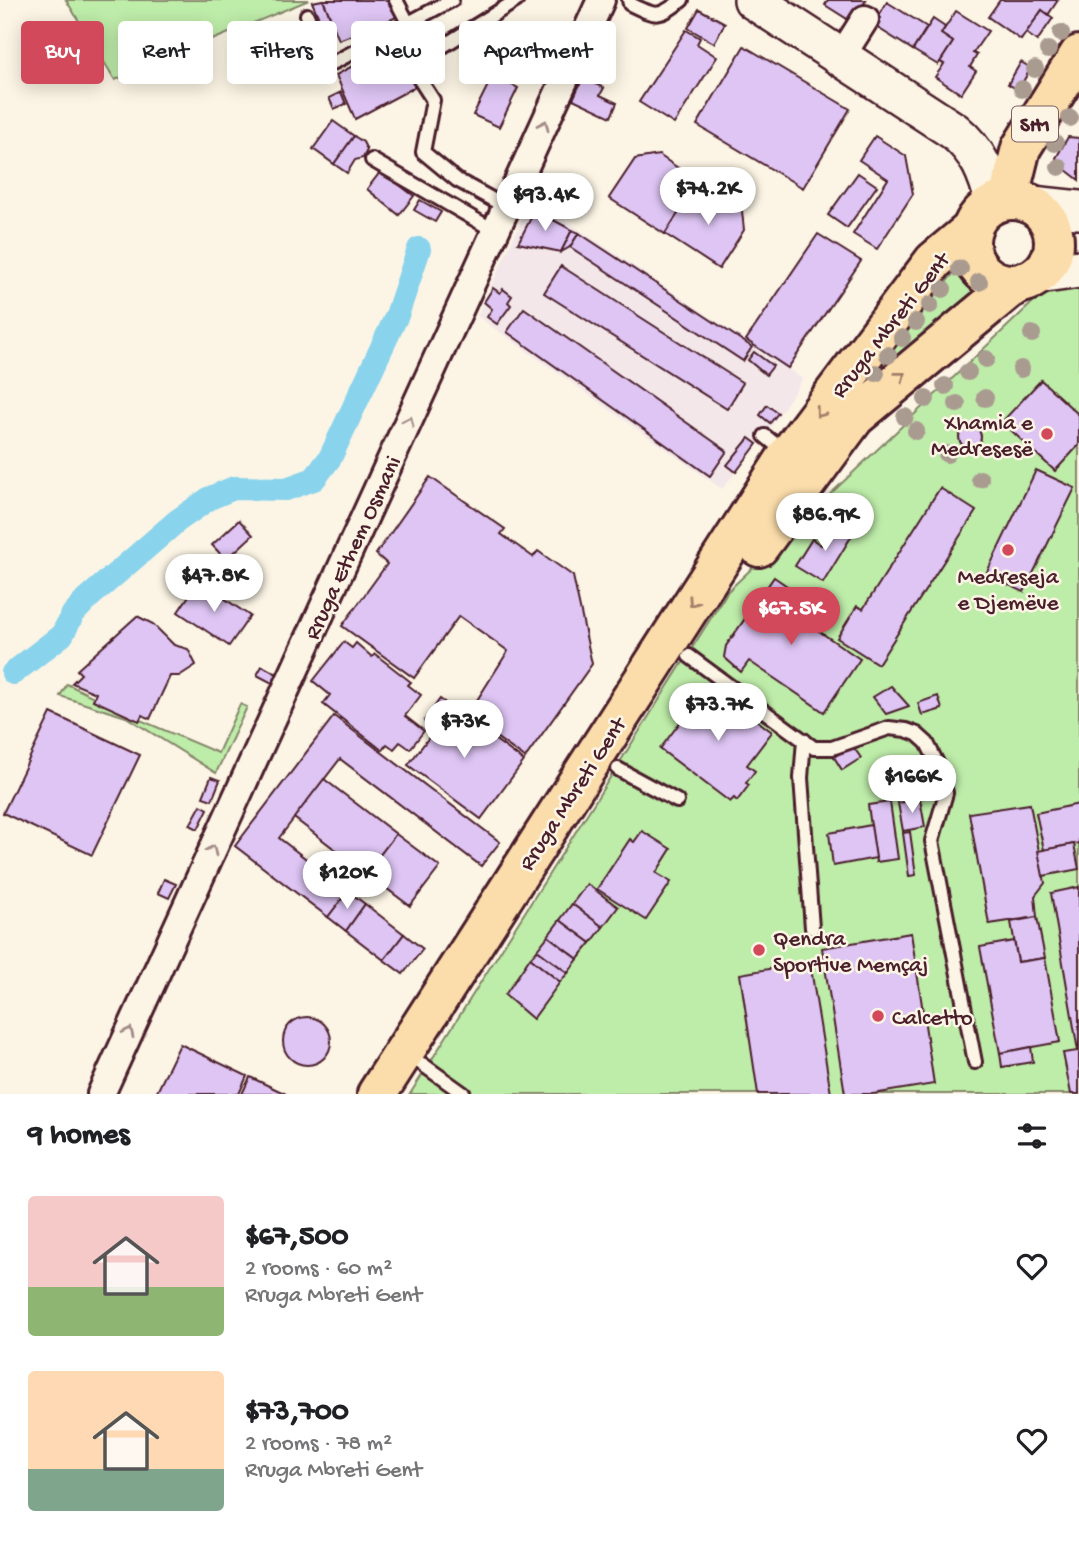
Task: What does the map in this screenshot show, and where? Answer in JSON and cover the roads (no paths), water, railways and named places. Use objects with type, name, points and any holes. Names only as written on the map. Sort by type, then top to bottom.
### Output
[{"type":"main road","points":[[753,0],[954,131],[973,147],[1002,210]]},
{"type":"main road","name":"SH1","points":[[1002,210],[1021,148],[1079,55]]},
{"type":"main road","points":[[1002,210],[1079,210]]},
{"type":"main road","points":[[1002,210],[972,254],[978,266],[998,281],[1030,279],[1079,269]]},
{"type":"main road","points":[[1002,210],[1051,225],[1053,252],[1030,279]]},
{"type":"main road","name":"Rruga Mbreti Gent","points":[[377,1094],[777,445],[934,261],[1002,210]]},
{"type":"main road","name":"Rruga Mbreti Gent","points":[[412,1079],[483,977],[774,523],[855,417],[1009,289],[1030,279]]},
{"type":"street","name":"Rruga Ethem Osmani","points":[[100,1094],[497,238],[595,1]]},
{"type":"street","points":[[841,57],[871,8]]},
{"type":"lane","points":[[397,0],[407,21]]},
{"type":"lane","points":[[412,21],[452,0]]},
{"type":"lane","points":[[497,238],[457,180],[423,152],[433,100],[411,66],[517,0]]},
{"type":"lane","points":[[629,0],[630,4],[653,16],[663,15],[682,0]]},
{"type":"lane","points":[[307,15],[327,66],[351,53]]},
{"type":"lane","points":[[372,160],[497,238]]},
{"type":"lane","points":[[689,656],[814,748],[832,748],[890,729],[917,734],[927,743],[941,771],[946,793],[932,841],[975,1062]]},
{"type":"lane","points":[[804,740],[801,778],[813,928]]},
{"type":"lane","points":[[618,769],[677,801]]},
{"type":"lane","points":[[412,1079],[464,1094]]},
{"type":"waterway","points":[[13,673],[62,635],[73,614],[87,599],[177,521],[210,498],[234,488],[286,489],[314,479],[330,458],[397,315],[419,249]]},
{"type":"place","name":"Xhamia e Medresesë","points":[[1047,434]]},
{"type":"place","name":"Medreseja e Djemëve","points":[[1008,550]]},
{"type":"place","name":"Qendra Sportive Memçaj","points":[[759,950]]},
{"type":"place","name":"Calcetto","points":[[878,1016]]}]
